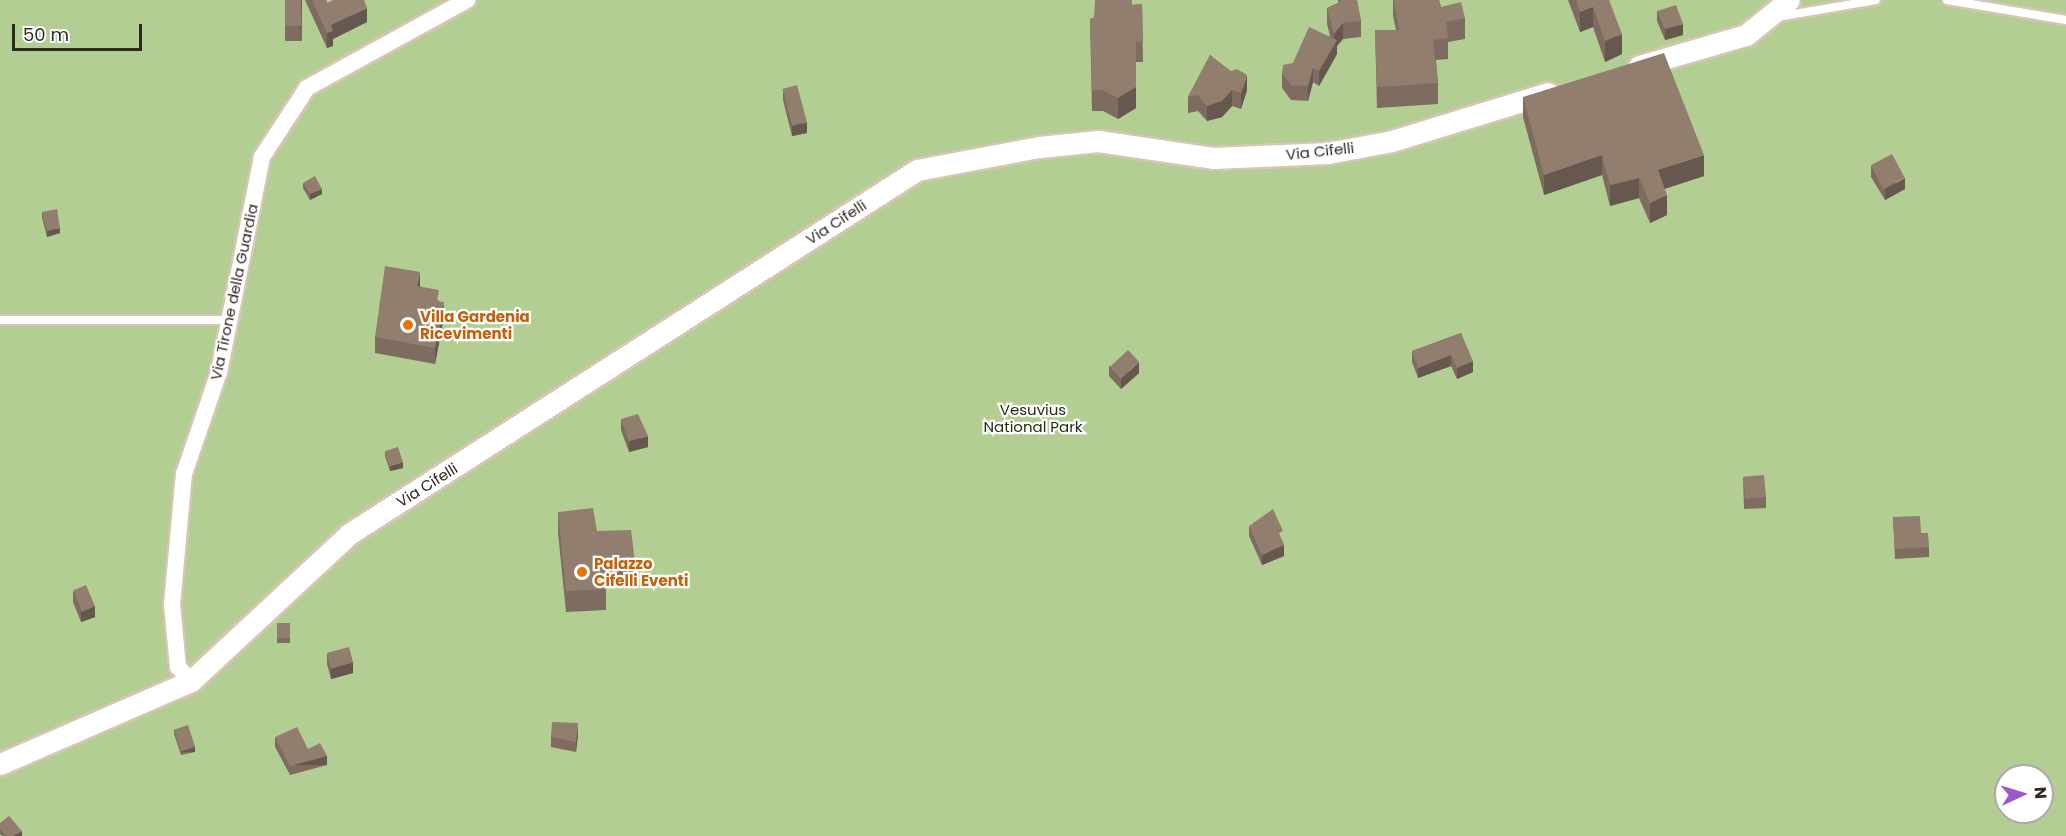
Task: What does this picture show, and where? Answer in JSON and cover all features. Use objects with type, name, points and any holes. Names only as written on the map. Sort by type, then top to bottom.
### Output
[{"type":"street","name":"Via Tirone della Guardia","points":[[191,681],[178,667],[172,605],[184,474],[219,372],[262,157],[307,88],[467,0]]},
{"type":"street","points":[[1617,72],[1746,35],[1771,18],[1789,0]]},
{"type":"street","name":"Via Cifelli","points":[[0,764],[191,681],[349,534],[917,170],[1039,147],[1098,141],[1213,158],[1328,153],[1392,141],[1573,85]]},
{"type":"lane","points":[[1771,18],[1876,0]]},
{"type":"lane","points":[[1947,0],[2066,20]]},
{"type":"lane","points":[[0,320],[231,320]]},
{"type":"green space","name":"Vesuvius National Park","points":[[0,0],[2066,0],[2066,836],[0,836]]},
{"type":"building","points":[[285,0],[301,0],[301,26],[285,26]]},
{"type":"building","points":[[312,0],[326,0],[327,3],[333,0],[364,0],[367,8],[331,25],[333,31],[327,33]]},
{"type":"building","points":[[1095,0],[1132,0],[1132,5],[1142,4],[1143,42],[1136,41],[1136,87],[1118,98],[1103,90],[1092,90],[1090,19],[1094,18]]},
{"type":"building","points":[[1340,0],[1357,0],[1361,21],[1343,23],[1334,34],[1327,8]]},
{"type":"building","points":[[1394,0],[1439,0],[1441,7],[1461,2],[1465,18],[1446,22],[1448,38],[1433,40],[1438,83],[1377,87],[1375,30],[1399,30]]},
{"type":"building","points":[[1576,0],[1609,0],[1622,34],[1605,41],[1593,7],[1580,12]]},
{"type":"building","points":[[1676,5],[1683,24],[1665,29],[1657,11]]},
{"type":"building","points":[[1309,27],[1337,40],[1319,71],[1313,68],[1308,86],[1291,85],[1282,73],[1283,65],[1293,63]]},
{"type":"building","points":[[1664,53],[1704,155],[1658,170],[1667,195],[1650,203],[1639,178],[1610,185],[1602,155],[1544,175],[1523,97]]},
{"type":"building","points":[[1210,55],[1231,71],[1237,69],[1247,75],[1241,93],[1232,90],[1222,101],[1207,106],[1198,95],[1188,97]]},
{"type":"building","points":[[797,85],[807,122],[792,126],[783,89]]},
{"type":"building","points":[[1892,154],[1905,178],[1883,189],[1871,165]]},
{"type":"building","points":[[315,176],[322,189],[310,194],[303,183]]},
{"type":"building","points":[[57,209],[60,228],[47,231],[42,212]]},
{"type":"building","points":[[385,266],[420,272],[417,286],[439,290],[437,301],[444,302],[435,348],[375,337]]},
{"type":"building","points":[[1461,333],[1473,361],[1457,368],[1451,355],[1418,368],[1412,351]]},
{"type":"building","points":[[1128,350],[1139,362],[1121,379],[1110,367]]},
{"type":"building","points":[[638,414],[648,436],[629,441],[621,419]]},
{"type":"building","points":[[398,447],[403,462],[390,467],[385,451]]},
{"type":"building","points":[[1764,475],[1766,497],[1745,499],[1743,477]]},
{"type":"building","points":[[593,508],[597,531],[631,530],[635,562],[603,567],[606,589],[566,591],[558,512]]},
{"type":"building","points":[[1273,509],[1283,531],[1279,533],[1284,545],[1262,555],[1249,526]]},
{"type":"building","points":[[1920,516],[1921,533],[1928,533],[1929,547],[1895,549],[1893,517]]},
{"type":"building","points":[[86,585],[95,606],[82,612],[73,590]]},
{"type":"building","points":[[277,623],[290,623],[290,638],[277,638]]},
{"type":"building","points":[[349,647],[353,662],[331,668],[327,653]]},
{"type":"building","points":[[552,722],[578,723],[576,742],[551,737]]},
{"type":"building","points":[[188,725],[195,747],[181,752],[174,730]]},
{"type":"building","points":[[297,727],[308,749],[320,743],[327,756],[290,766],[275,737]]},
{"type":"building","points":[[9,816],[22,831],[13,836],[6,836],[0,828],[0,823]]},
{"type":"place","name":"Villa Gardenia Ricevimenti","points":[[408,325]]},
{"type":"place","name":"Palazzo Cifelli Eventi","points":[[582,572]]}]
